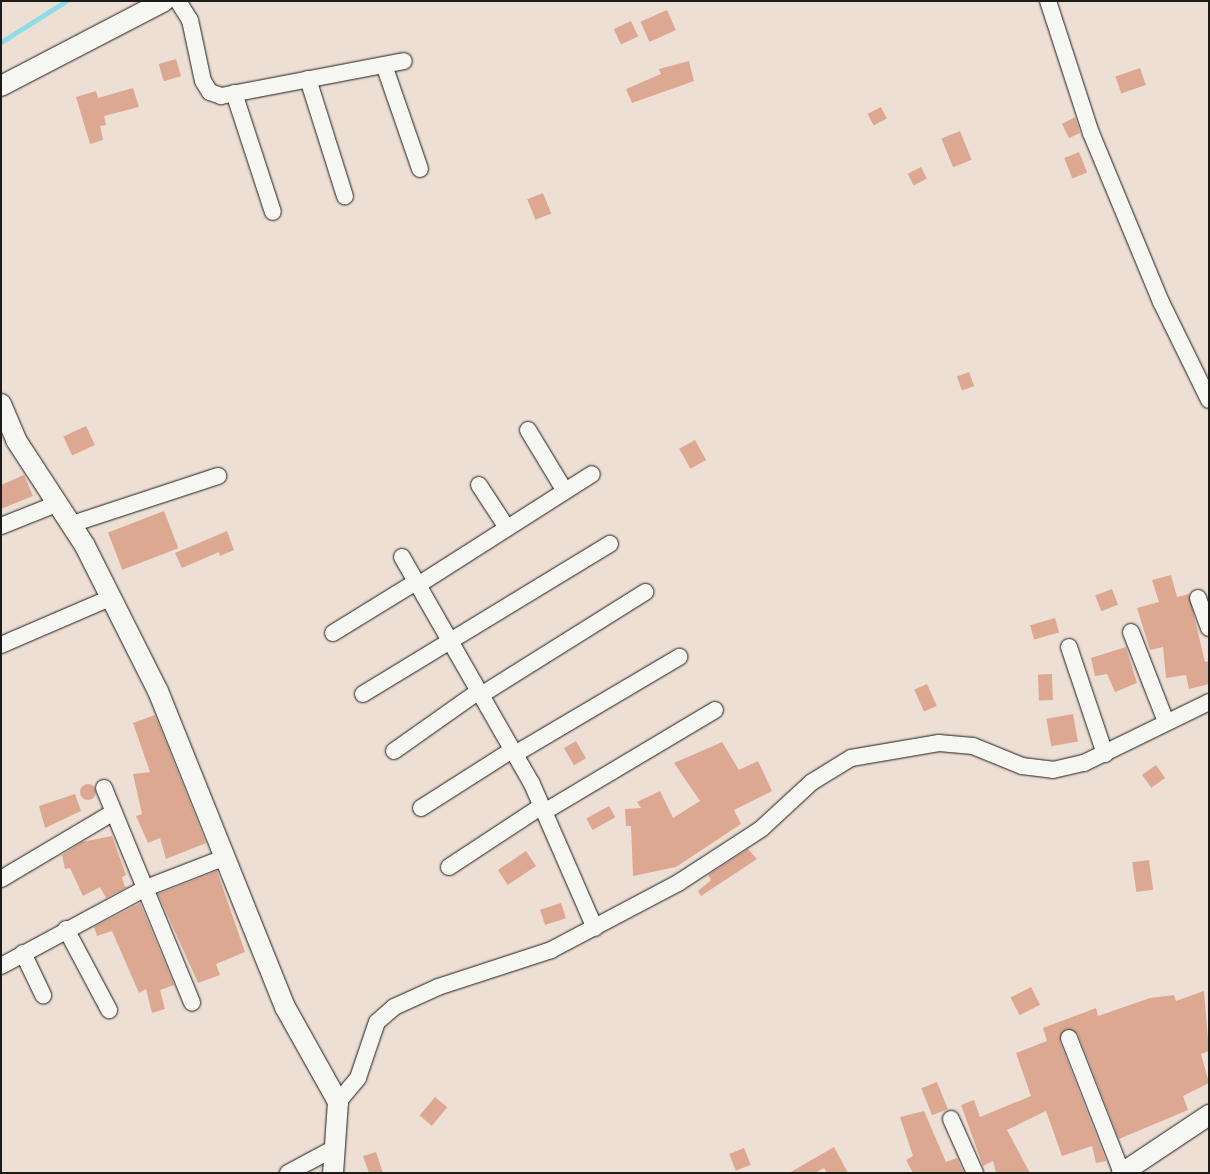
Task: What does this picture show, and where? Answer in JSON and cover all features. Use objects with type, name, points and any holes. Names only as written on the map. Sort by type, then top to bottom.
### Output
[{"type":"street","points":[[1,86],[164,1]]},
{"type":"street","points":[[178,1],[190,20],[210,92],[234,93],[404,61]]},
{"type":"street","points":[[1048,1],[1091,133],[1161,302],[1209,400]]},
{"type":"street","points":[[384,65],[420,169]]},
{"type":"street","points":[[308,78],[345,196]]},
{"type":"street","points":[[234,93],[273,212]]},
{"type":"street","points":[[1,404],[16,440],[72,524],[172,722],[285,1007],[338,1102]]},
{"type":"street","points":[[528,430],[565,491]]},
{"type":"street","points":[[333,633],[507,528],[592,474]]},
{"type":"street","points":[[72,524],[218,476]]},
{"type":"street","points":[[479,485],[507,528]]},
{"type":"street","points":[[1,526],[59,503]]},
{"type":"street","points":[[363,694],[449,639],[610,544]]},
{"type":"street","points":[[402,557],[514,752],[543,809],[595,928]]},
{"type":"street","points":[[394,751],[480,693],[645,592]]},
{"type":"street","points":[[1,645],[110,598]]},
{"type":"street","points":[[1198,598],[1209,628]]},
{"type":"street","points":[[1131,632],[1166,722]]},
{"type":"street","points":[[1068,647],[1105,754]]},
{"type":"street","points":[[421,808],[679,657]]},
{"type":"street","points":[[333,1173],[332,1150],[338,1102],[358,1078],[377,1022],[394,1007],[438,987],[518,964],[595,928],[718,858],[824,773],[865,752],[958,744],[1022,766],[1053,770],[1105,754],[1209,702]]},
{"type":"street","points":[[449,867],[543,809],[715,710]]},
{"type":"street","points":[[104,788],[192,1003]]},
{"type":"street","points":[[1,878],[114,812]]},
{"type":"street","points":[[1,966],[66,929],[146,888],[226,857]]},
{"type":"street","points":[[66,929],[109,1010]]},
{"type":"street","points":[[23,953],[43,995]]},
{"type":"street","points":[[1069,1038],[1122,1173],[1209,1115]]},
{"type":"street","points":[[951,1119],[975,1173]]},
{"type":"street","points":[[288,1173],[332,1150]]},
{"type":"building","points":[[667,10],[676,30],[649,42],[641,22]]},
{"type":"building","points":[[631,21],[638,36],[621,44],[614,29]]},
{"type":"building","points":[[176,59],[181,76],[164,81],[159,64]]},
{"type":"building","points":[[689,61],[694,81],[632,103],[626,89],[661,74],[659,69]]},
{"type":"building","points":[[1140,68],[1146,85],[1121,93],[1115,76]]},
{"type":"building","points":[[133,88],[139,107],[104,116],[106,125],[100,126],[103,140],[90,144],[76,97],[96,91],[98,98]]},
{"type":"building","points":[[881,107],[887,119],[874,125],[868,114]]},
{"type":"building","points":[[1075,117],[1080,133],[1069,138],[1062,124]]},
{"type":"building","points":[[960,131],[972,160],[953,167],[941,138]]},
{"type":"building","points":[[1079,152],[1087,172],[1072,178],[1064,158]]},
{"type":"building","points":[[921,167],[927,179],[914,185],[908,174]]},
{"type":"building","points":[[543,193],[551,213],[535,220],[527,199]]},
{"type":"building","points":[[969,372],[974,386],[962,391],[957,376]]},
{"type":"building","points":[[86,426],[95,445],[72,456],[63,437]]},
{"type":"building","points":[[695,440],[706,460],[690,469],[679,449]]},
{"type":"building","points":[[24,475],[33,496],[1,509],[1,485]]},
{"type":"building","points":[[164,511],[178,548],[122,570],[108,533]]},
{"type":"building","points":[[227,531],[234,550],[220,556],[219,552],[182,568],[175,553]]},
{"type":"building","points":[[1171,575],[1177,597],[1189,594],[1205,662],[1209,661],[1209,684],[1189,689],[1186,675],[1166,678],[1163,647],[1150,650],[1137,608],[1159,602],[1152,580]]},
{"type":"building","points":[[1112,589],[1118,605],[1101,611],[1095,595]]},
{"type":"building","points":[[1055,618],[1059,632],[1034,640],[1030,625]]},
{"type":"building","points":[[1126,647],[1137,683],[1115,692],[1107,674],[1095,676],[1091,658]]},
{"type":"building","points":[[1038,674],[1052,674],[1053,700],[1039,700]]},
{"type":"building","points":[[927,684],[937,706],[924,712],[914,690]]},
{"type":"building","points":[[1073,714],[1078,742],[1051,746],[1046,719]]},
{"type":"building","points":[[155,715],[206,843],[166,859],[160,838],[148,843],[136,816],[142,814],[133,774],[150,772],[133,723]]},
{"type":"building","points":[[576,741],[586,758],[574,765],[564,748]]},
{"type":"building","points":[[722,742],[739,770],[758,761],[772,791],[734,810],[741,824],[676,867],[633,876],[631,826],[626,826],[625,809],[641,808],[637,802],[660,791],[673,818],[700,801],[674,763]]},
{"type":"building","points":[[1156,765],[1165,778],[1151,788],[1142,775]]},
{"type":"building","points":[[85,784],[91,784],[96,789],[94,798],[85,800],[80,795],[80,789]]},
{"type":"building","points":[[75,794],[81,811],[45,828],[39,806]]},
{"type":"building","points":[[609,806],[615,817],[593,830],[586,819]]},
{"type":"building","points":[[112,836],[126,875],[122,877],[125,887],[129,886],[106,898],[100,887],[83,896],[70,868],[65,869],[62,855],[82,842]]},
{"type":"building","points":[[748,849],[757,859],[701,896],[698,891],[711,880],[708,875]]},
{"type":"building","points":[[526,851],[536,866],[508,885],[498,870]]},
{"type":"building","points":[[1149,860],[1153,890],[1136,892],[1132,862]]},
{"type":"building","points":[[217,871],[245,952],[216,964],[220,975],[198,983],[158,894]]},
{"type":"building","points":[[140,903],[174,985],[160,990],[165,1009],[152,1013],[146,989],[139,993],[112,931],[97,936],[94,927]]},
{"type":"building","points":[[561,903],[566,918],[545,925],[540,910]]},
{"type":"building","points":[[1031,987],[1040,1005],[1020,1015],[1011,997]]},
{"type":"building","points":[[1204,991],[1209,1051],[1201,1054],[1209,1083],[1183,1096],[1188,1110],[1119,1139],[1078,1034],[1066,1029],[1060,1042],[1106,1161],[1096,1163],[1092,1146],[1062,1156],[1046,1111],[1007,1130],[1030,1173],[996,1173],[993,1161],[983,1166],[961,1105],[974,1100],[980,1117],[1031,1096],[1016,1053],[1047,1041],[1043,1028],[1096,1008],[1098,1016],[1150,998],[1174,995],[1176,1001]]},
{"type":"building","points":[[937,1082],[948,1109],[932,1115],[921,1088]]},
{"type":"building","points":[[435,1097],[447,1107],[432,1126],[420,1115]]},
{"type":"building","points":[[924,1111],[946,1162],[957,1158],[964,1173],[913,1173],[906,1160],[913,1156],[900,1117]]},
{"type":"building","points":[[834,1147],[848,1173],[827,1173],[824,1168],[815,1173],[789,1173]]},
{"type":"building","points":[[744,1148],[751,1165],[736,1171],[729,1154]]},
{"type":"building","points":[[376,1152],[383,1173],[369,1173],[363,1156]]},
{"type":"waterway","points":[[1,42],[66,1]]}]
